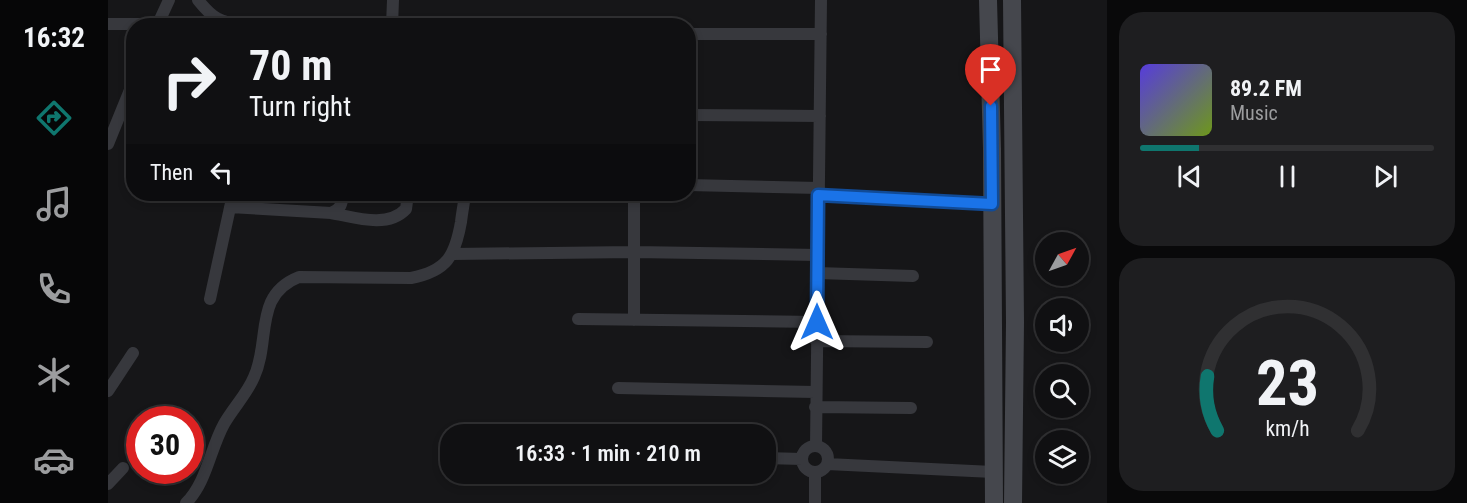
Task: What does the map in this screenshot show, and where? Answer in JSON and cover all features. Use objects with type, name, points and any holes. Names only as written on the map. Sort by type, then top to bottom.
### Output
[{"type":"street","points":[[160,18],[169,0]]},
{"type":"street","points":[[198,0],[208,13],[217,18]]},
{"type":"street","points":[[392,18],[393,0]]},
{"type":"street","points":[[816,446],[821,0]]},
{"type":"street","points":[[988,0],[994,503]]},
{"type":"street","points":[[1012,0],[1015,310],[1013,503]]},
{"type":"street","points":[[108,24],[126,24]]},
{"type":"street","points":[[696,34],[821,34]]},
{"type":"street","points":[[108,144],[126,100]]},
{"type":"street","points":[[696,115],[820,116]]},
{"type":"street","points":[[696,185],[992,204]]},
{"type":"street","points":[[210,299],[231,201]]},
{"type":"street","points":[[331,213],[337,212],[341,201]]},
{"type":"street","points":[[230,207],[331,213],[370,220],[398,217],[406,209],[407,201]]},
{"type":"street","points":[[186,503],[199,485],[224,424],[255,376],[267,312],[274,295],[281,287],[299,277],[411,278],[433,271],[453,254],[464,201]]},
{"type":"street","points":[[634,201],[634,320]]},
{"type":"street","points":[[453,254],[634,252],[818,255]]},
{"type":"street","points":[[817,273],[913,276]]},
{"type":"street","points":[[578,319],[817,322]]},
{"type":"street","points":[[816,341],[927,342]]},
{"type":"street","points":[[108,391],[133,353]]},
{"type":"street","points":[[618,388],[815,392]]},
{"type":"street","points":[[816,407],[911,408]]},
{"type":"street","points":[[816,446],[826,452],[828,459],[827,464],[815,472],[806,468],[802,459],[806,450],[816,446]]},
{"type":"street","points":[[776,459],[802,459]]},
{"type":"street","points":[[827,464],[993,472]]},
{"type":"street","points":[[108,484],[123,468]]},
{"type":"street","points":[[815,472],[815,503]]},
{"type":"route","points":[[817,322],[818,195],[992,204],[991,106]]}]
